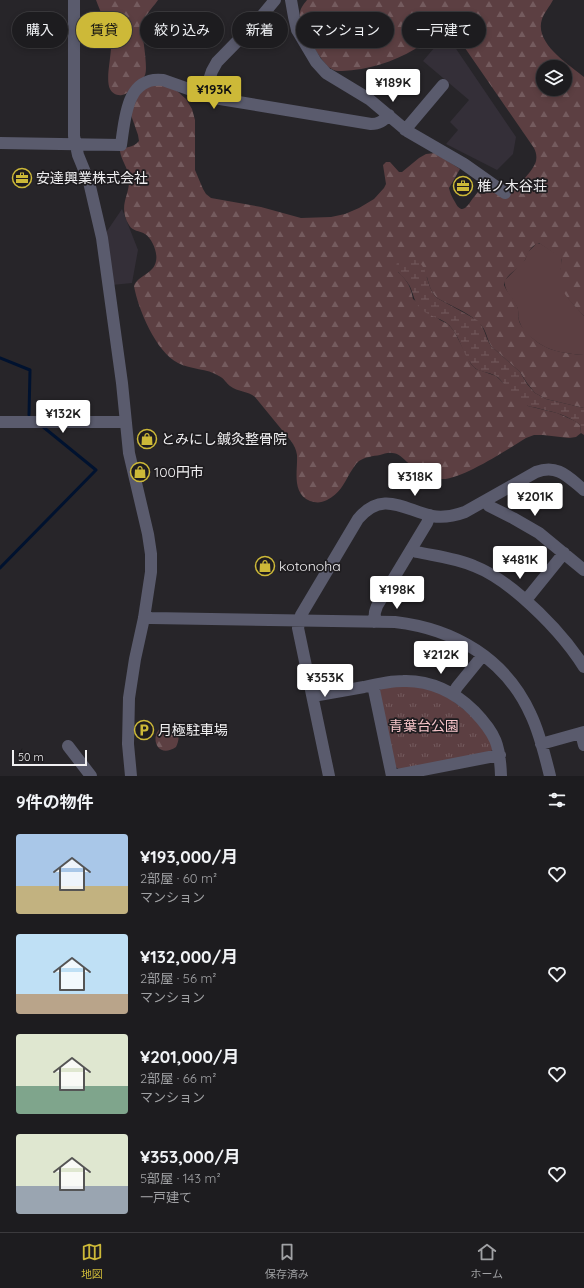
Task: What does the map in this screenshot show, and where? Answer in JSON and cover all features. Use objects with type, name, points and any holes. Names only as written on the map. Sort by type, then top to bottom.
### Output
[{"type":"street","points":[[74,0],[73,126],[75,145],[89,182],[102,238],[131,464],[148,534],[151,554],[151,572],[129,698],[128,744],[130,776]]},
{"type":"street","points":[[204,95],[212,71],[217,62],[260,18],[275,0]]},
{"type":"street","points":[[291,0],[298,30],[320,68],[332,77],[363,95],[389,115],[405,130],[464,164],[505,193]]},
{"type":"street","points":[[0,143],[120,145],[129,100],[135,92],[148,81],[156,79],[163,80],[214,98],[371,124],[378,124],[384,121],[389,115]]},
{"type":"street","points":[[405,130],[443,85]]},
{"type":"street","points":[[0,422],[126,422]]},
{"type":"street","points":[[329,776],[298,628],[301,615],[358,519],[364,512],[379,504],[388,503],[397,504],[440,517],[457,515],[544,469],[559,471],[584,490]]},
{"type":"street","points":[[486,500],[489,506],[526,525],[584,570]]},
{"type":"street","points":[[374,622],[377,606],[412,549],[430,515]]},
{"type":"street","points":[[412,549],[417,552],[472,565],[497,577],[526,600],[552,625],[571,648],[584,668]]},
{"type":"street","points":[[526,600],[564,553]]},
{"type":"street","points":[[144,617],[405,623],[435,630],[463,642],[483,655],[503,673],[522,697],[535,724],[550,776]]},
{"type":"street","points":[[453,694],[483,655]]},
{"type":"street","points":[[313,696],[404,680],[432,685],[453,694],[469,706],[488,727],[499,748],[501,776]]},
{"type":"street","points":[[373,685],[392,776],[500,755]]},
{"type":"street","points":[[541,744],[582,733],[584,745]]},
{"type":"street","points":[[68,746],[91,776]]},
{"type":"shaded area","points":[[434,48],[456,48],[516,137],[513,154],[497,170],[446,144],[458,130],[450,122],[469,100],[423,61]]},
{"type":"shaded area","points":[[122,209],[138,250],[132,283],[112,285],[105,234]]},
{"type":"green space","points":[[96,0],[158,0],[149,12],[140,12],[140,48],[144,48],[146,60],[145,75],[138,85],[124,94],[118,95],[113,93],[109,85],[108,73],[111,48],[132,48],[132,12],[101,12]]},
{"type":"green space","points":[[307,0],[553,0],[544,14],[541,28],[543,36],[548,44],[563,60],[536,60],[536,96],[572,96],[572,67],[584,77],[584,316],[562,290],[559,279],[561,258],[539,243],[532,248],[523,263],[507,277],[504,285],[517,306],[520,324],[532,338],[552,350],[584,355],[584,408],[546,399],[535,393],[520,372],[491,346],[484,329],[475,319],[437,298],[429,286],[427,277],[398,272],[408,284],[413,299],[440,320],[448,324],[454,331],[471,364],[476,369],[496,376],[528,406],[557,413],[575,421],[580,425],[581,433],[576,437],[569,438],[534,435],[526,438],[497,456],[461,475],[442,479],[423,473],[394,453],[369,457],[359,461],[356,464],[335,495],[323,502],[312,502],[300,493],[298,487],[297,455],[294,446],[255,397],[233,388],[214,373],[178,363],[162,350],[155,340],[139,306],[134,286],[139,279],[149,272],[155,265],[156,254],[154,246],[148,236],[132,229],[126,218],[124,206],[129,177],[120,151],[134,145],[139,141],[131,115],[137,94],[156,82],[177,91],[186,99],[192,109],[195,120],[195,170],[206,194],[211,198],[261,207],[301,218],[331,217],[345,214],[374,199],[386,184],[383,165],[386,162],[390,162],[399,172],[402,172],[419,158],[426,154],[435,153],[460,169],[449,188],[455,202],[462,209],[465,208],[478,192],[485,188],[492,188],[510,193],[517,187],[535,165],[536,153],[534,148],[465,48],[486,48],[486,12],[402,12],[402,48],[416,48],[398,58],[371,67],[336,71],[326,65],[315,48],[394,48],[394,12],[300,12]]},
{"type":"green space","points":[[537,243],[561,257],[562,265],[560,271],[568,298],[584,316],[584,355],[556,351],[538,343],[528,335],[519,321],[517,307],[505,287],[505,280],[525,260],[528,252]]},
{"type":"green space","points":[[403,258],[412,259],[423,266],[432,292],[437,298],[480,323],[491,346],[520,372],[527,384],[535,393],[546,399],[584,408],[584,435],[581,433],[580,425],[576,422],[562,415],[520,403],[496,376],[474,368],[453,329],[444,321],[425,312],[416,302],[410,286],[396,267],[397,261]]},
{"type":"green space","name":"青葉台公園","points":[[417,685],[444,694],[476,719],[494,746],[491,752],[400,770],[394,766],[378,693],[382,687]]},
{"type":"green space","points":[[167,724],[174,727],[178,732],[178,743],[176,747],[169,750],[163,750],[159,748],[156,743],[156,738],[157,733]]},
{"type":"waterway","points":[[0,358],[30,370],[29,415]]},
{"type":"waterway","points":[[0,568],[96,470],[42,426]]},
{"type":"place","name":"安達興業株式会社","points":[[22,178]]},
{"type":"place","name":"椎ノ木谷荘","points":[[463,186]]},
{"type":"place","name":"とみにし鍼灸整骨院","points":[[147,439]]},
{"type":"place","name":"100円市","points":[[140,472]]},
{"type":"place","name":"kotonoha","points":[[265,566]]},
{"type":"place","name":"月極駐車場","points":[[144,730]]}]
